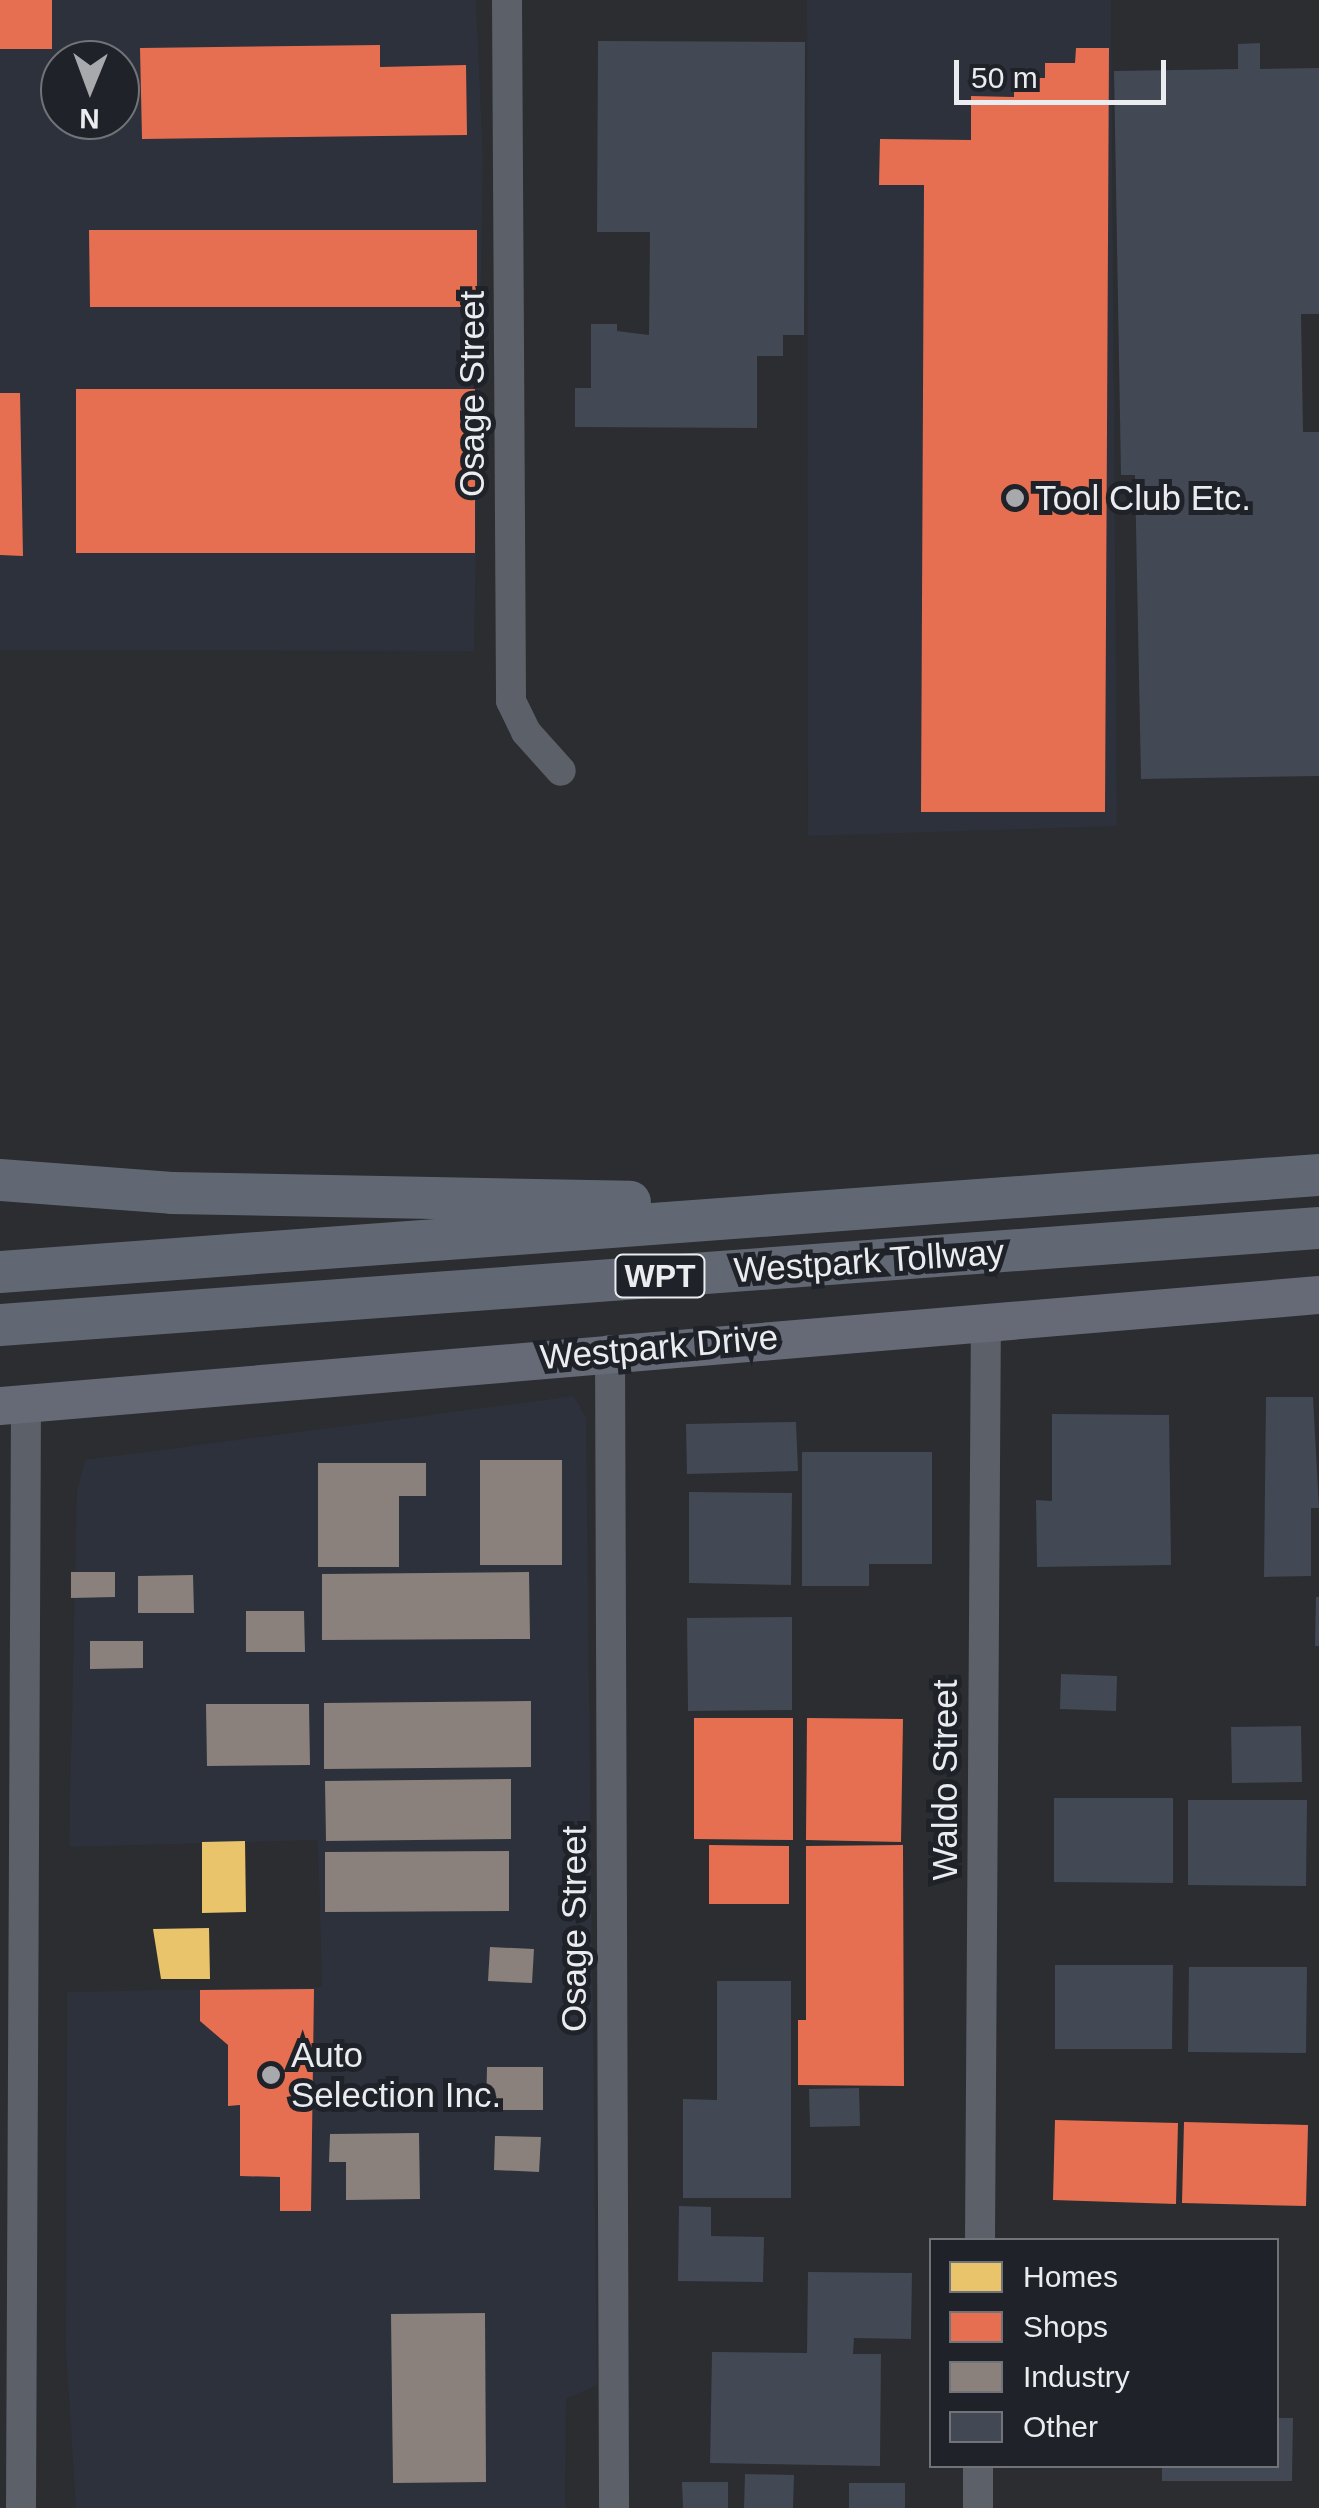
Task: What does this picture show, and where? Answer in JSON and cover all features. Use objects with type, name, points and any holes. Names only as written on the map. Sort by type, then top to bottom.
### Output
[{"type":"highway","name":"Westpark Tollway","points":[[0,1272],[1319,1176]]},
{"type":"highway","points":[[0,1180],[172,1193],[901,1208]]},
{"type":"highway","name":"Westpark Tollway","points":[[0,1325],[1319,1228]]},
{"type":"main road","name":"Westpark Drive","points":[[13,1405],[610,1350],[1319,1295]]},
{"type":"street","name":"Osage Street","points":[[507,0],[512,702],[526,732],[561,772]]},
{"type":"street","name":"Waldo Street","points":[[980,2238],[986,1320]]},
{"type":"street","name":"Osage Street","points":[[610,1350],[614,2508]]},
{"type":"street","points":[[13,1405],[21,2508]]},
{"type":"street","points":[[978,2468],[978,2508]]},
{"type":"shaded area","points":[[0,0],[476,0],[483,160],[474,651],[0,650]]},
{"type":"shaded area","points":[[807,0],[1111,0],[1117,826],[808,836]]},
{"type":"shaded area","points":[[574,1396],[586,1418],[597,2385],[566,2399],[565,2508],[76,2508],[66,2349],[67,1992],[322,1987],[318,1840],[69,1847],[77,1491],[85,1460]]},
{"type":"building: Homes","points":[[245,1841],[246,1912],[202,1913],[202,1842]]},
{"type":"building: Homes","points":[[209,1928],[210,1979],[161,1979],[153,1929]]},
{"type":"building: Shops","points":[[0,0],[52,0],[52,40],[40,40],[40,49],[0,49]]},
{"type":"building: Shops","points":[[380,45],[380,67],[466,65],[467,135],[142,139],[140,48]]},
{"type":"building: Shops","name":"Tool Club Etc.","points":[[1076,48],[1109,48],[1105,812],[921,812],[924,185],[879,185],[880,139],[971,140],[971,96],[1014,97],[1014,78],[1045,78],[1045,63],[1075,63]]},
{"type":"building: Shops","points":[[89,230],[477,230],[477,307],[90,307]]},
{"type":"building: Shops","points":[[76,389],[475,389],[475,553],[76,553]]},
{"type":"building: Shops","points":[[0,393],[20,393],[23,556],[0,555]]},
{"type":"building: Shops","points":[[694,1718],[793,1718],[793,1840],[694,1839]]},
{"type":"building: Shops","points":[[807,1718],[903,1719],[901,1842],[806,1840]]},
{"type":"building: Shops","points":[[709,1845],[789,1846],[789,1904],[709,1904]]},
{"type":"building: Shops","points":[[903,1845],[904,2086],[798,2085],[798,2020],[806,2020],[806,1846]]},
{"type":"building: Shops","name":"Auto Selection Inc.","points":[[314,1989],[311,2211],[280,2211],[280,2177],[240,2176],[240,2105],[228,2106],[228,2045],[200,2021],[200,1990]]},
{"type":"building: Shops","points":[[1055,2120],[1178,2123],[1176,2204],[1053,2200]]},
{"type":"building: Shops","points":[[1184,2122],[1308,2125],[1306,2206],[1182,2203]]},
{"type":"building: Industry","points":[[480,1460],[562,1460],[562,1565],[480,1565]]},
{"type":"building: Industry","points":[[318,1463],[426,1463],[426,1496],[399,1496],[399,1567],[318,1567]]},
{"type":"building: Industry","points":[[71,1572],[115,1572],[115,1597],[71,1598]]},
{"type":"building: Industry","points":[[529,1572],[530,1639],[322,1640],[322,1574]]},
{"type":"building: Industry","points":[[193,1575],[194,1613],[138,1613],[138,1576]]},
{"type":"building: Industry","points":[[246,1611],[304,1611],[305,1652],[246,1652]]},
{"type":"building: Industry","points":[[90,1641],[143,1641],[143,1668],[90,1669]]},
{"type":"building: Industry","points":[[531,1701],[531,1767],[324,1769],[324,1703]]},
{"type":"building: Industry","points":[[206,1704],[309,1704],[310,1765],[207,1766]]},
{"type":"building: Industry","points":[[511,1779],[511,1839],[326,1841],[325,1781]]},
{"type":"building: Industry","points":[[509,1851],[509,1911],[325,1912],[325,1852]]},
{"type":"building: Industry","points":[[490,1947],[534,1949],[532,1983],[488,1981]]},
{"type":"building: Industry","points":[[487,2067],[543,2067],[543,2110],[486,2110]]},
{"type":"building: Industry","points":[[419,2133],[420,2199],[346,2200],[346,2162],[329,2162],[330,2134]]},
{"type":"building: Industry","points":[[495,2136],[541,2137],[539,2172],[494,2170]]},
{"type":"building: Industry","points":[[485,2313],[486,2482],[393,2483],[391,2314]]},
{"type":"building: Other","points":[[598,41],[805,42],[804,335],[783,335],[783,356],[757,356],[757,428],[575,427],[575,388],[591,388],[591,324],[617,324],[617,331],[649,335],[650,232],[597,232]]},
{"type":"building: Other","points":[[1260,43],[1260,69],[1319,68],[1319,314],[1301,314],[1303,432],[1319,432],[1319,776],[1141,779],[1135,475],[1121,475],[1114,71],[1238,69],[1238,44]]},
{"type":"building: Other","points":[[1266,1397],[1313,1397],[1319,1508],[1311,1508],[1311,1576],[1264,1577]]},
{"type":"building: Other","points":[[1052,1414],[1169,1415],[1171,1565],[1037,1567],[1036,1500],[1052,1501]]},
{"type":"building: Other","points":[[796,1422],[798,1471],[687,1474],[686,1424]]},
{"type":"building: Other","points":[[802,1452],[932,1452],[932,1564],[869,1564],[869,1586],[802,1586]]},
{"type":"building: Other","points":[[689,1492],[792,1493],[791,1585],[689,1583]]},
{"type":"building: Other","points":[[1319,1597],[1319,1646],[1315,1646]]},
{"type":"building: Other","points":[[792,1617],[792,1710],[688,1711],[687,1618]]},
{"type":"building: Other","points":[[1061,1674],[1117,1676],[1116,1711],[1060,1709]]},
{"type":"building: Other","points":[[1301,1726],[1302,1782],[1232,1783],[1231,1727]]},
{"type":"building: Other","points":[[1054,1798],[1173,1798],[1173,1883],[1054,1882]]},
{"type":"building: Other","points":[[1188,1800],[1307,1800],[1306,1886],[1188,1885]]},
{"type":"building: Other","points":[[1055,1965],[1173,1965],[1172,2049],[1055,2049]]},
{"type":"building: Other","points":[[1189,1967],[1307,1967],[1306,2053],[1188,2052]]},
{"type":"building: Other","points":[[717,1981],[791,1981],[791,2198],[683,2198],[683,2099],[717,2100]]},
{"type":"building: Other","points":[[859,2088],[860,2126],[810,2127],[809,2089]]},
{"type":"building: Other","points":[[679,2206],[711,2207],[711,2236],[764,2237],[763,2282],[678,2281]]},
{"type":"building: Other","points":[[808,2272],[912,2273],[911,2339],[854,2338],[853,2354],[881,2354],[880,2466],[710,2463],[712,2352],[807,2353]]},
{"type":"building: Other","points":[[1279,2418],[1293,2418],[1292,2481],[1162,2481],[1162,2468],[1279,2468]]},
{"type":"building: Other","points":[[745,2474],[794,2475],[793,2508],[744,2508]]},
{"type":"building: Other","points":[[682,2482],[728,2482],[728,2508],[683,2508]]},
{"type":"building: Other","points":[[849,2483],[905,2483],[905,2508],[849,2508]]},
{"type":"place","name":"Tool Club Etc.","points":[[1015,498]]},
{"type":"place","name":"Auto Selection Inc.","points":[[271,2075]]}]
